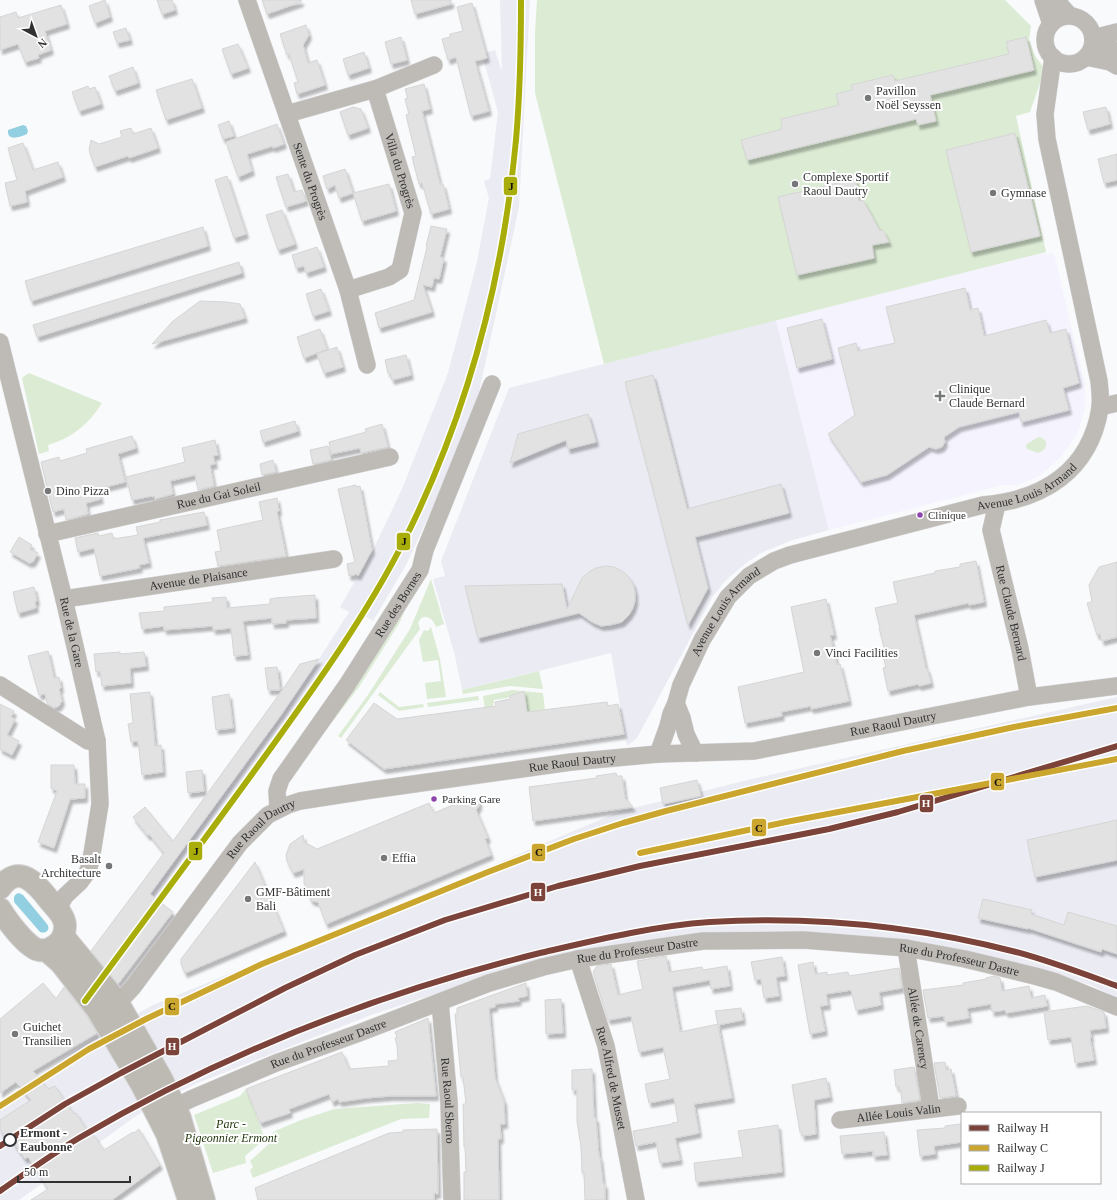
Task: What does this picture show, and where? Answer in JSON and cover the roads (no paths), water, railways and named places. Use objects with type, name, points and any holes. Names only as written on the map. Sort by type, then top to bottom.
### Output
[{"type":"main road","points":[[1,883],[12,878],[22,876],[29,878],[38,885],[111,1011]]},
{"type":"main road","points":[[3,915],[33,948],[38,950],[52,948],[59,943],[63,926]]},
{"type":"main road","points":[[46,950],[111,1011],[145,1048],[161,1078],[167,1111],[167,1134],[189,1200]]},
{"type":"main road","points":[[167,1111],[180,1118],[204,1200]]},
{"type":"street","name":"Sente du Progrès","points":[[247,0],[348,290],[367,365]]},
{"type":"street","points":[[1043,0],[1051,24]]},
{"type":"street","points":[[1056,0],[1069,15]]},
{"type":"street","points":[[1069,15],[1081,18],[1086,22],[1092,32],[1094,40],[1086,57],[1074,63],[1060,60],[1048,52],[1046,45],[1047,30],[1051,24],[1057,19],[1069,15]]},
{"type":"street","points":[[1094,40],[1117,32]]},
{"type":"street","points":[[1094,40],[1117,51]]},
{"type":"street","points":[[1086,57],[1110,62],[1117,66]]},
{"type":"street","name":"Avenue Louis Armand","points":[[658,754],[681,685],[702,640],[728,597],[749,576],[774,561],[790,554],[984,505],[997,504],[1036,493],[1050,486],[1070,470],[1079,460],[1091,437],[1097,421],[1100,407],[1099,381],[1047,139],[1045,114],[1060,60]]},
{"type":"street","points":[[287,114],[375,89],[434,65]]},
{"type":"street","name":"Villa du Progrès","points":[[348,290],[389,277],[400,270],[412,213],[375,89]]},
{"type":"street","name":"Rue de la Gare","points":[[0,342],[64,599],[97,741],[100,804],[91,860],[88,871],[80,882],[65,896],[61,903],[63,926]]},
{"type":"street","name":"Rue des Bornes","points":[[278,809],[277,791],[281,779],[347,685],[420,570],[425,550],[492,384]]},
{"type":"street","points":[[1100,407],[1117,403]]},
{"type":"street","name":"Rue du Gai Soleil","points":[[47,534],[390,457]]},
{"type":"street","name":"Rue Claude Bernard","points":[[997,504],[991,530],[1020,649],[1029,697]]},
{"type":"street","points":[[967,510],[991,530]]},
{"type":"street","name":"Avenue de Plaisance","points":[[64,599],[334,559]]},
{"type":"street","points":[[0,685],[88,741],[97,741]]},
{"type":"street","name":"Rue Raoul Dautry","points":[[111,1011],[133,987],[240,843],[264,819],[278,809],[300,801],[571,762],[658,754],[754,751],[1029,697],[1117,686]]},
{"type":"street","points":[[676,703],[686,734],[695,753]]},
{"type":"street","name":"Rue du Professeur Dastre","points":[[167,1111],[191,1099],[276,1063],[360,1033],[489,983],[543,967],[578,959],[703,941],[804,940],[906,948],[1035,976],[1056,982],[1117,1006]]},
{"type":"street","name":"Allée de Carency","points":[[906,948],[931,1108]]},
{"type":"street","name":"Rue Alfred de Musset","points":[[578,959],[606,1046],[636,1200]]},
{"type":"street","name":"Rue Raoul Sberro","points":[[440,1002],[449,1102],[452,1200]]},
{"type":"street","name":"Allée Louis Valin","points":[[840,1120],[958,1106]]},
{"type":"water","points":[[23,125],[26,126],[28,131],[27,134],[14,138],[8,134],[8,130]]},
{"type":"water","points":[[19,893],[23,895],[47,924],[47,931],[40,932],[14,902],[14,897]]},
{"type":"rail line","name":"J","points":[[85,1001],[305,701],[341,648],[390,567],[427,492],[447,444],[464,395],[492,295],[502,244],[516,140],[520,70],[521,0]]},
{"type":"rail line","name":"C","points":[[0,1106],[89,1049],[146,1019],[262,964],[488,872],[574,839],[666,811],[903,751],[1014,727],[1117,708]]},
{"type":"rail line","name":"H","points":[[0,1146],[65,1104],[121,1073],[285,988],[355,955],[445,920],[558,886],[640,866],[829,829],[898,812],[1117,746]]},
{"type":"rail line","name":"C","points":[[640,853],[786,822],[1117,759]]},
{"type":"rail line","name":"H","points":[[0,1191],[69,1144],[133,1108],[189,1079],[245,1053],[303,1029],[361,1007],[480,969],[540,953],[646,930],[689,924],[748,920],[787,920],[864,925],[940,936],[1016,952],[1117,986]]},
{"type":"place","name":"Pavillon Noël Seyssen","points":[[868,98]]},
{"type":"place","name":"Complexe Sportif Raoul Dautry","points":[[795,184]]},
{"type":"place","name":"Gymnase","points":[[993,193]]},
{"type":"place","name":"Clinique Claude Bernard","points":[[940,396]]},
{"type":"place","name":"Dino Pizza","points":[[48,491]]},
{"type":"place","name":"Clinique","points":[[920,515]]},
{"type":"place","name":"Vinci Facilities","points":[[817,653]]},
{"type":"place","name":"Parking Gare","points":[[434,799]]},
{"type":"place","name":"Effia","points":[[384,858]]},
{"type":"place","name":"Basalt Architecture","points":[[109,866]]},
{"type":"place","name":"GMF-Bâtiment Bali","points":[[248,899]]},
{"type":"place","name":"Guichet Transilien","points":[[15,1034]]},
{"type":"place","name":"Ermont - Eaubonne","points":[[10,1140]]},
{"type":"park label","name":"Parc - Pigeonnier Ermont","points":[[231,1131]]}]
